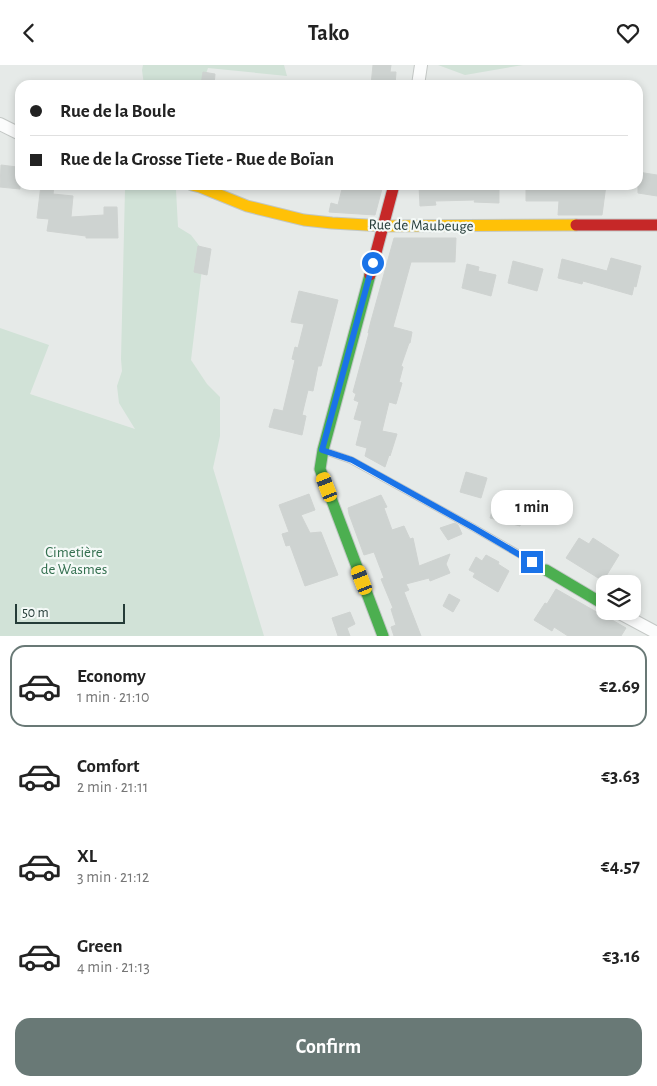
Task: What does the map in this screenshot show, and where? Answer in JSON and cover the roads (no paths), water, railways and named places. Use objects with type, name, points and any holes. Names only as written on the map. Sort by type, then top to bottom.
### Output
[{"type":"street","points":[[419,80],[421,65]]},
{"type":"street","points":[[0,124],[15,132]]},
{"type":"street","name":"Rue de Maubeuge","points":[[207,190],[247,206],[304,220],[384,226],[657,225]]},
{"type":"street","points":[[383,636],[320,469],[322,450],[393,190]]},
{"type":"street","points":[[546,570],[596,600]]},
{"type":"street","points":[[633,620],[657,633]]},
{"type":"lane","points":[[322,450],[352,460],[546,570]]},
{"type":"park label","name":"Cimetière de Wasmes","points":[[74,560]]}]
